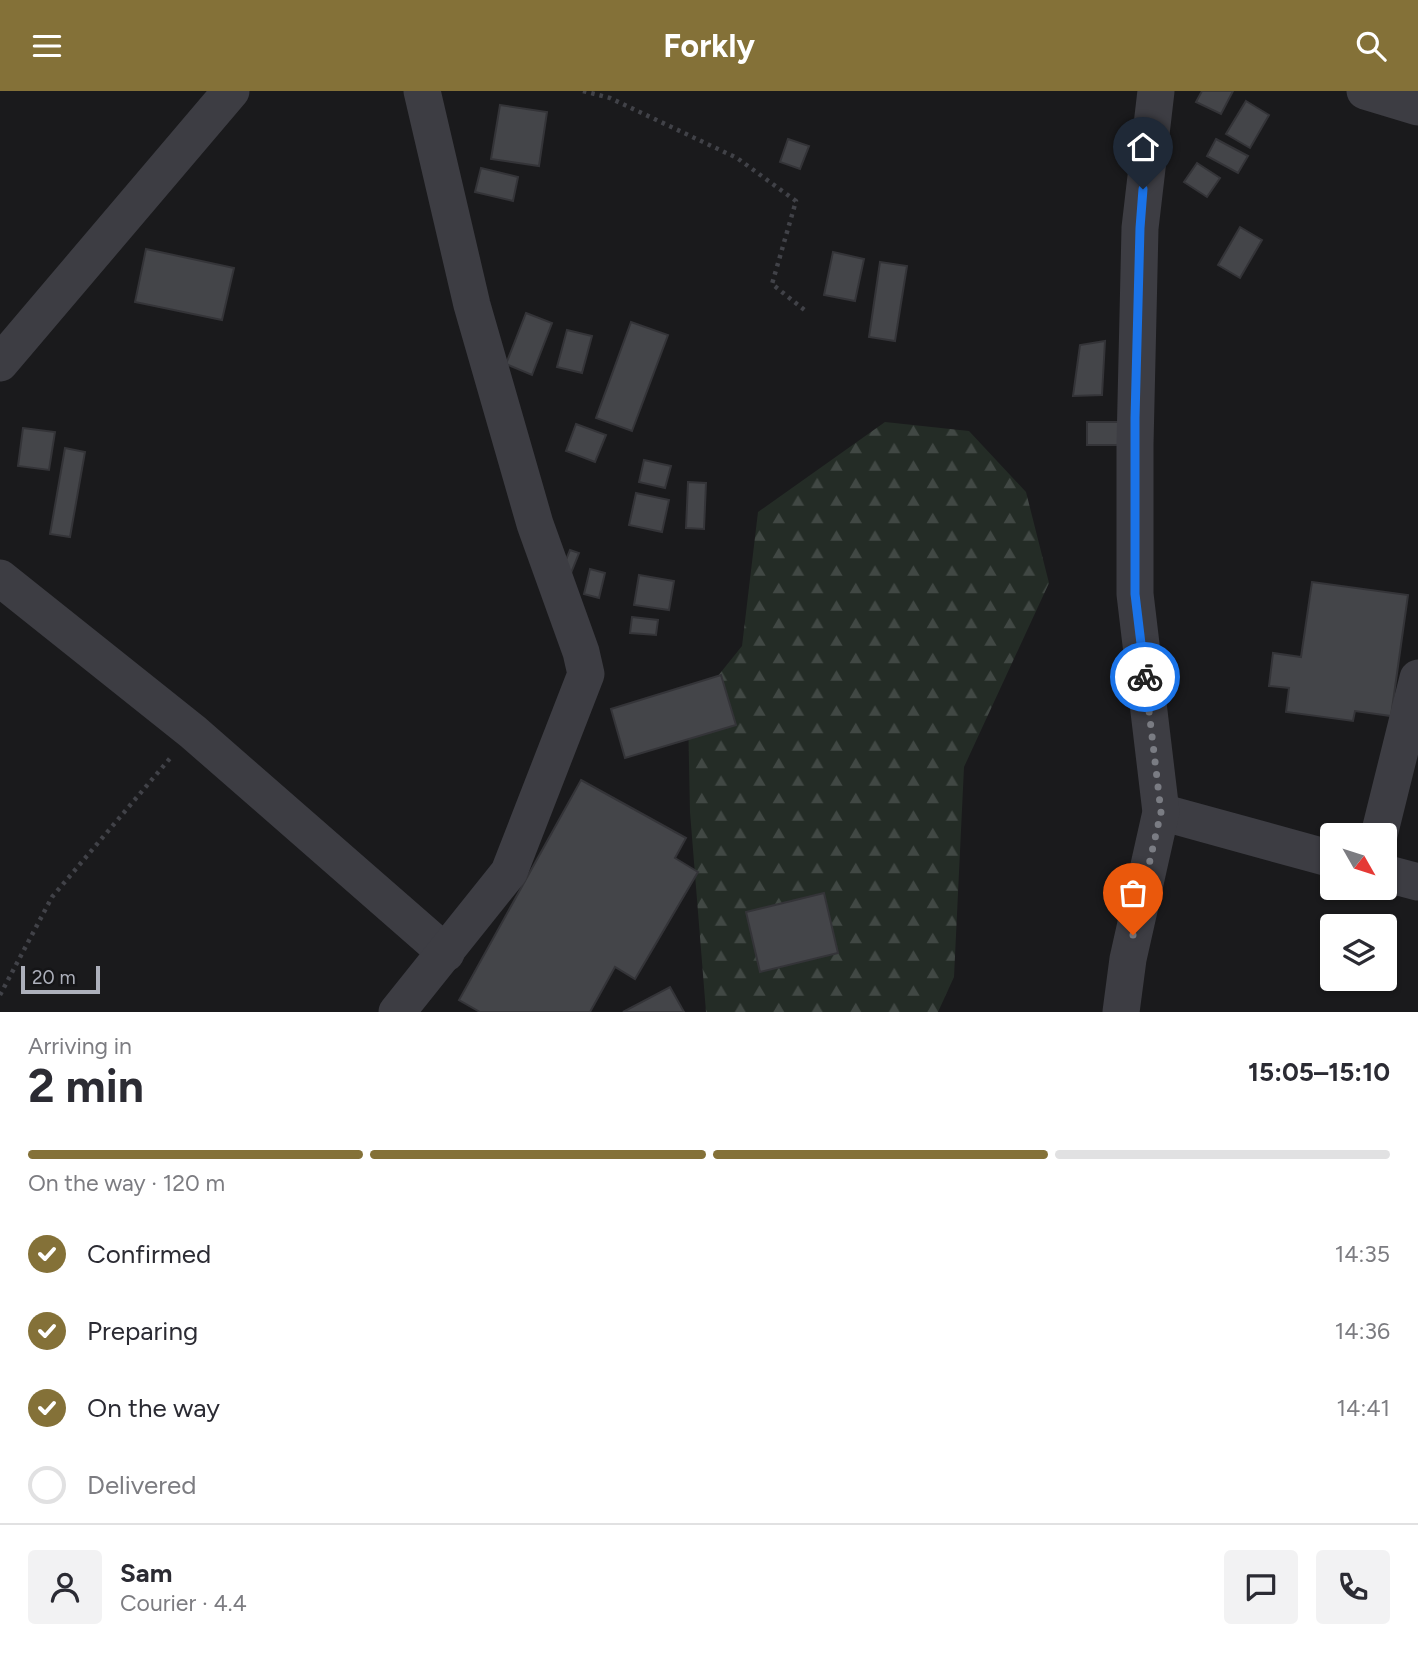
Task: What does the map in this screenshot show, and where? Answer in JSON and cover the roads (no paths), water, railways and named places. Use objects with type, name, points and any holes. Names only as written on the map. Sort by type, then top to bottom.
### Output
[{"type":"street","points":[[0,363],[231,91]]},
{"type":"street","points":[[397,1012],[509,872],[586,674],[535,524],[472,305],[422,91]]},
{"type":"street","points":[[1121,1012],[1128,959],[1161,812],[1135,594],[1135,432],[1140,228],[1156,91]]},
{"type":"street","points":[[1365,91],[1418,107]]},
{"type":"street","points":[[0,578],[193,731],[446,953]]},
{"type":"street","points":[[1382,823],[1418,678]]},
{"type":"street","points":[[1161,812],[1320,856]]},
{"type":"street","points":[[1397,876],[1418,882]]}]
